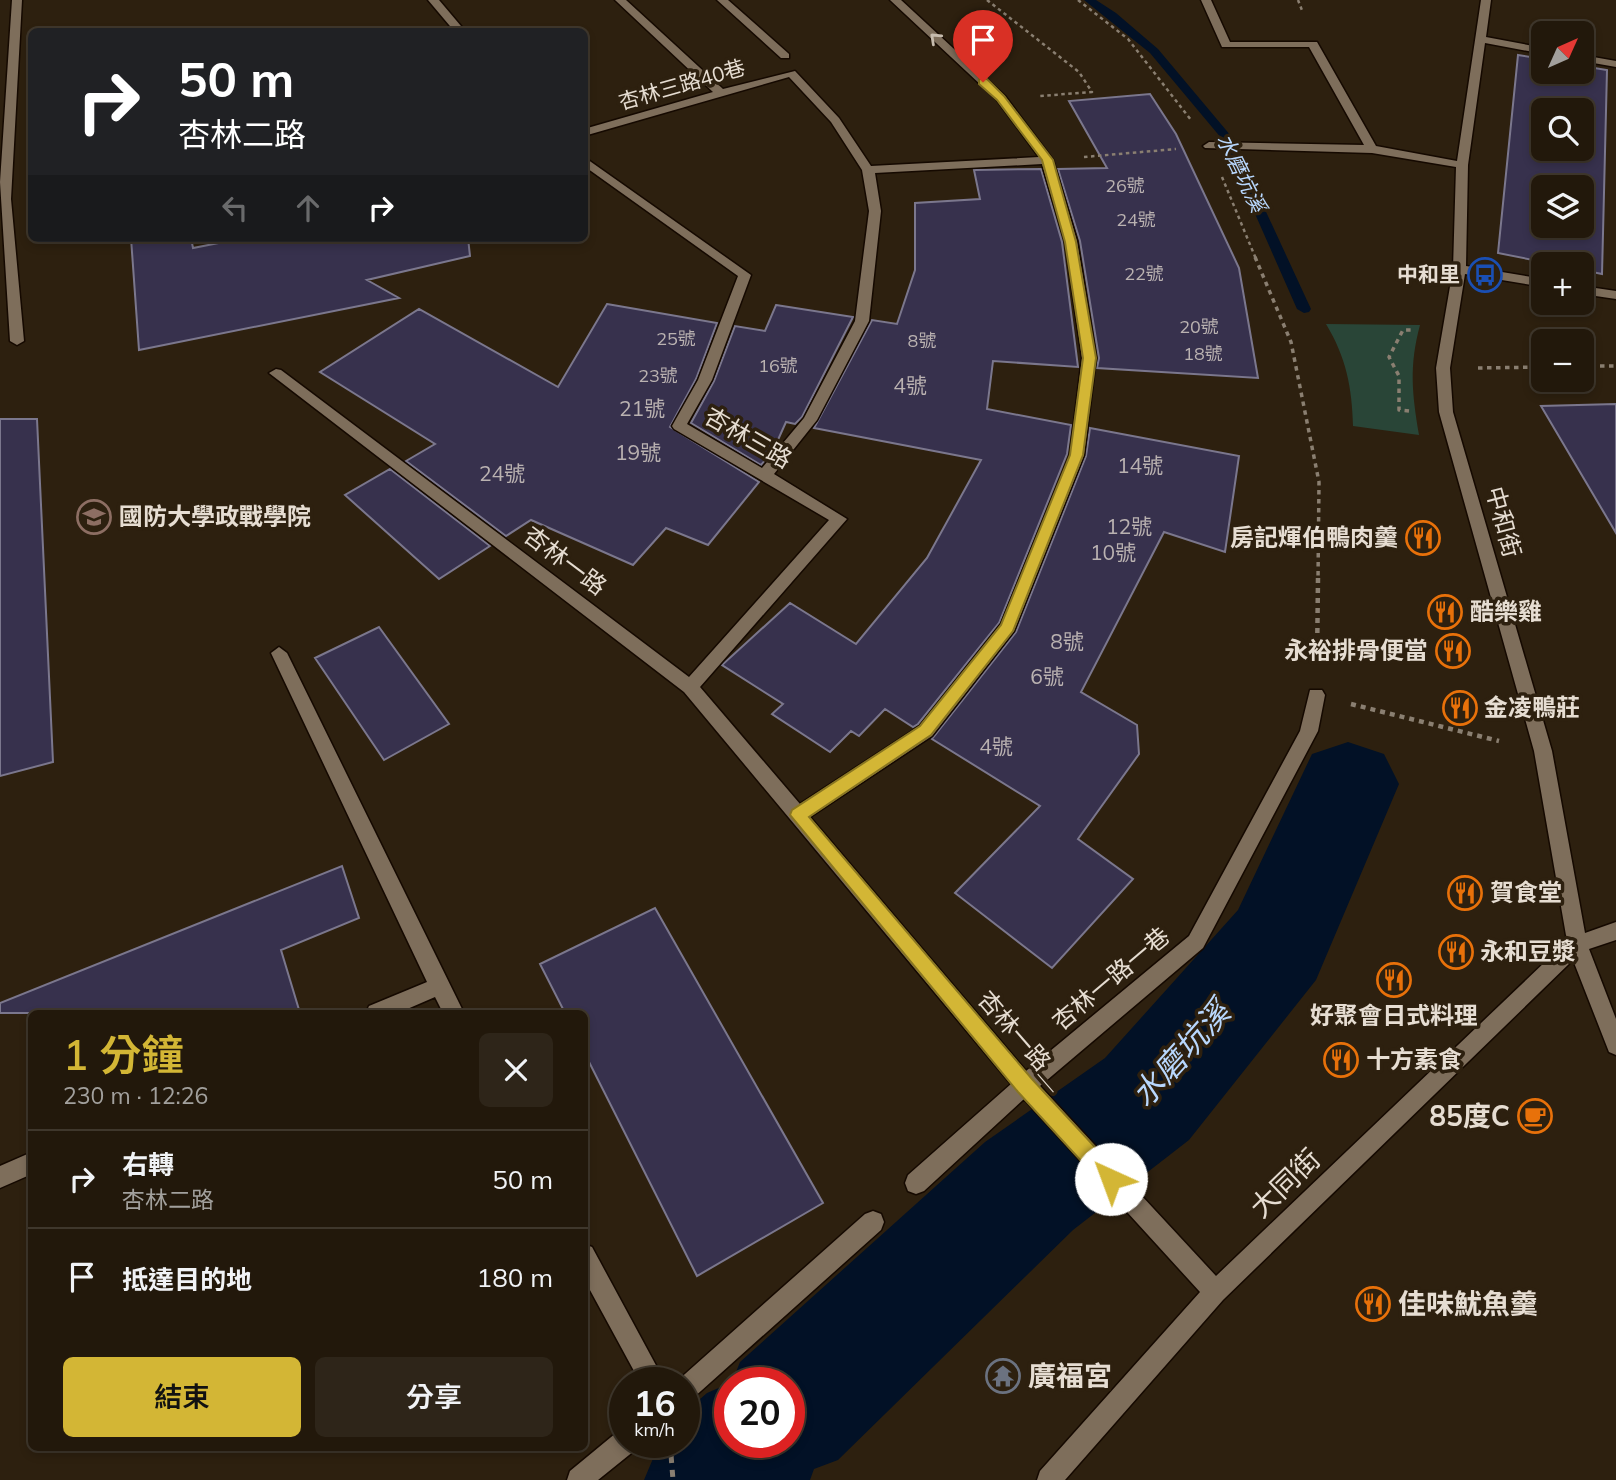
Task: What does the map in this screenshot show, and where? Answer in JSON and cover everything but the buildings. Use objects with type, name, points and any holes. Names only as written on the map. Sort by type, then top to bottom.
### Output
[{"type":"street","points":[[17,0],[2,199],[17,341]]},
{"type":"street","points":[[433,0],[458,28]]},
{"type":"street","points":[[620,0],[722,93]]},
{"type":"street","points":[[722,0],[785,56]]},
{"type":"street","points":[[798,815],[926,731],[1007,627],[1077,455],[1089,358],[1070,242],[1047,160],[1001,99],[895,0]]},
{"type":"street","points":[[1206,0],[1226,45],[1313,44],[1372,149]]},
{"type":"street","name":"中和街","points":[[1486,0],[1462,165],[1459,269],[1443,368],[1446,412],[1542,751],[1577,944],[1616,1045]]},
{"type":"street","points":[[0,36],[16,33]]},
{"type":"street","points":[[1480,39],[1531,49]]},
{"type":"street","points":[[1594,60],[1616,64]]},
{"type":"street","name":"杏林三路40巷","points":[[588,132],[791,73],[835,120],[868,170]]},
{"type":"street","points":[[1209,146],[1372,149],[1462,165]]},
{"type":"street","points":[[764,476],[810,420],[862,321],[875,211],[868,170],[1047,160]]},
{"type":"street","name":"杏林三路","points":[[588,163],[745,275],[705,380],[679,426],[839,519],[690,687]]},
{"type":"street","points":[[1459,269],[1531,282]]},
{"type":"street","points":[[1594,292],[1616,295]]},
{"type":"street","name":"杏林一路","points":[[276,373],[690,687],[798,815]]},
{"type":"street","points":[[279,653],[452,1010]]},
{"type":"street","name":"杏林一路一巷","points":[[916,1183],[1025,1086],[1196,942],[1309,731],[1317,695]]},
{"type":"street","name":"杏林一路＿","points":[[798,815],[1025,1086],[1215,1292]]},
{"type":"street","points":[[1577,944],[1616,932]]},
{"type":"street","name":"大同街","points":[[1049,1480],[1215,1292],[1577,944]]},
{"type":"street","points":[[383,1010],[439,986]]},
{"type":"street","points":[[0,1177],[28,1165]]},
{"type":"street","points":[[700,1377],[873,1222]]},
{"type":"street","points":[[588,1262],[645,1367]]},
{"type":"street","points":[[579,1480],[609,1455]]},
{"type":"path","points":[[987,0],[1080,72],[1092,92],[1001,99]]},
{"type":"path","points":[[1078,0],[1097,11],[1144,53],[1209,146],[1291,342],[1319,482],[1317,695],[1542,751]]},
{"type":"path","points":[[1047,160],[1209,146]]},
{"type":"path","points":[[1594,366],[1616,366]]},
{"type":"path","points":[[1443,368],[1531,367]]},
{"type":"path","points":[[671,1458],[673,1480]]},
{"type":"green space","points":[[1326,324],[1420,325],[1414,354],[1413,380],[1419,435],[1353,426],[1347,373],[1339,348]]},
{"type":"waterway","name":"水磨坑溪","points":[[1089,0],[1112,15],[1154,51],[1227,138],[1304,309]]},
{"type":"waterway","name":"水磨坑溪","points":[[805,1396],[1029,1186],[1147,1099],[1277,945],[1348,784]]},
{"type":"waterway","name":"水磨坑溪","points":[[715,1480],[739,1458]]},
{"type":"place","name":"中和里","points":[[1485,275]]},
{"type":"place","name":"國防大學政戰學院","points":[[94,517]]},
{"type":"place","name":"房記煇伯鴨肉羹","points":[[1423,538]]},
{"type":"place","name":"酷樂雞","points":[[1445,612]]},
{"type":"place","name":"永裕排骨便當","points":[[1453,651]]},
{"type":"place","name":"金凌鴨莊","points":[[1460,708]]},
{"type":"place","name":"賀食堂","points":[[1465,893]]},
{"type":"place","name":"永和豆漿","points":[[1456,952]]},
{"type":"place","name":"好聚會日式料理","points":[[1394,980]]},
{"type":"place","name":"十方素食","points":[[1341,1060]]},
{"type":"place","name":"85度C","points":[[1535,1116]]},
{"type":"place","name":"佳味魷魚羹","points":[[1373,1304]]},
{"type":"place","name":"廣福宮","points":[[1003,1376]]},
{"type":"route","points":[[983,82],[1001,98],[1047,160],[1070,242],[1089,358],[1077,455],[1007,627],[926,731],[798,815],[1025,1086],[1111,1179]]}]
